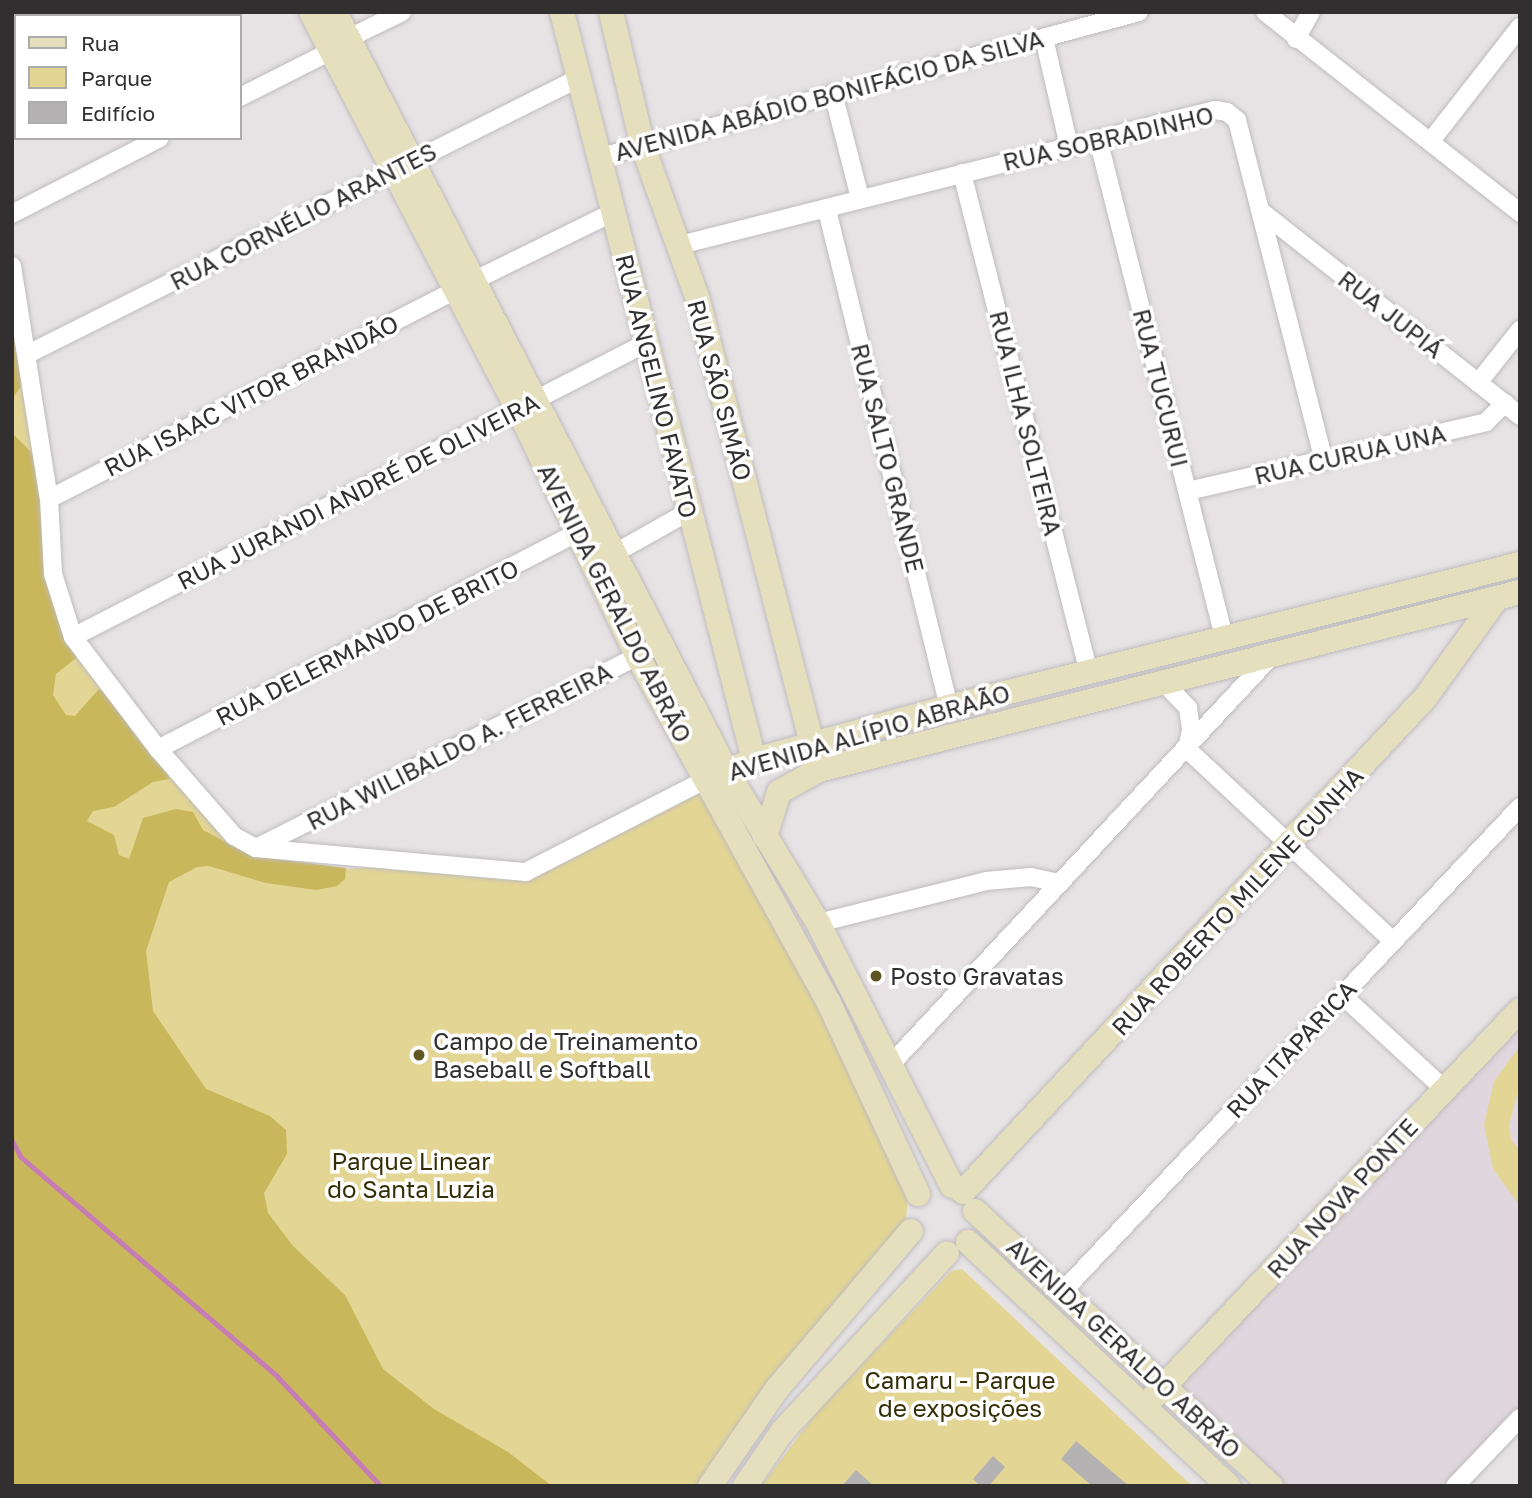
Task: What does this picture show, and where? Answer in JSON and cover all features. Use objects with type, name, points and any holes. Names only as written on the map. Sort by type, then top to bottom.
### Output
[{"type":"street","name":"AVENIDA GERALDO ABRÃO","points":[[311,12],[340,44],[526,405],[615,553],[660,643],[717,776],[829,1003],[918,1194]]},
{"type":"street","name":"AVENIDA GERALDO ABRÃO","points":[[335,12],[340,44]]},
{"type":"street","points":[[242,96],[402,12]]},
{"type":"street","name":"RUA ANGELINO FAVATO","points":[[562,12],[601,157],[644,344],[754,760]]},
{"type":"street","name":"RUA SÃO SIMÃO","points":[[611,12],[643,147],[676,246],[698,300],[819,770]]},
{"type":"street","name":"AVENIDA ABÁDIO BONIFÁCIO DA SILVA","points":[[601,157],[1139,12]]},
{"type":"street","points":[[1265,12],[1520,213]]},
{"type":"street","points":[[1296,39],[1311,12]]},
{"type":"street","points":[[1430,142],[1520,27]]},
{"type":"street","points":[[1044,38],[1069,146]]},
{"type":"street","name":"RUA CORNÉLIO ARANTES","points":[[28,354],[579,78]]},
{"type":"street","points":[[833,93],[860,198]]},
{"type":"street","name":"RUA SOBRADINHO","points":[[676,246],[827,210],[860,198],[1214,110],[1227,112],[1237,120],[1324,461]]},
{"type":"street","name":"RUA TUCURUI","points":[[1098,139],[1224,637]]},
{"type":"street","points":[[12,214],[156,140]]},
{"type":"street","name":"RUA ILHA SOLTEIRA","points":[[962,173],[1089,673]]},
{"type":"street","name":"RUA SALTO GRANDE","points":[[827,210],[948,707]]},
{"type":"street","name":"RUA ISAAC VITOR BRANDÃO","points":[[49,499],[463,286],[614,212]]},
{"type":"street","name":"RUA JUPIÁ","points":[[1262,212],[1520,416]]},
{"type":"street","name":"AVENIDA ALÍPIO ABRAÃO","points":[[12,266],[49,499],[53,574],[73,638],[158,749],[234,836],[256,848],[526,872],[754,760],[948,707],[1520,564]]},
{"type":"street","points":[[1478,383],[1520,330]]},
{"type":"street","name":"RUA JURANDI ANDRÉ DE OLIVEIRA","points":[[73,638],[644,344]]},
{"type":"street","name":"RUA CURUA UNA","points":[[1188,491],[1486,422],[1505,403]]},
{"type":"street","name":"AVENIDA GERALDO ABRÃO","points":[[526,405],[575,534],[638,657],[717,776],[765,836],[818,923],[964,1196],[976,1224],[957,1247]]},
{"type":"street","points":[[615,553],[688,512]]},
{"type":"street","name":"RUA DELERMANDO DE BRITO","points":[[158,749],[575,534]]},
{"type":"street","name":"AVENIDA ALÍPIO ABRAÃO","points":[[765,836],[779,792],[819,770],[1166,685],[1274,653],[1508,595]]},
{"type":"street","name":"RUA ROBERTO MILENE CUNHA","points":[[964,1196],[1291,845],[1446,674],[1508,595]]},
{"type":"street","name":"RUA WILIBALDO A. FERREIRA","points":[[256,848],[638,657],[660,643]]},
{"type":"street","points":[[892,1063],[1274,653]]},
{"type":"street","points":[[1156,655],[1166,685],[1188,708],[1191,730],[1187,749]]},
{"type":"street","points":[[1187,749],[1392,940]]},
{"type":"street","name":"RUA ITAPARICA","points":[[1063,1291],[1520,807]]},
{"type":"street","points":[[818,923],[986,881],[1031,877],[1060,883]]},
{"type":"street","points":[[829,1003],[853,992]]},
{"type":"street","points":[[1343,996],[1444,1089]]},
{"type":"street","name":"RUA NOVA PONTE","points":[[1145,1406],[1520,1010]]},
{"type":"street","points":[[710,1486],[777,1389],[911,1231],[910,1208],[918,1194],[935,1185],[964,1196]]},
{"type":"street","name":"AVENIDA GERALDO ABRÃO","points":[[964,1196],[1271,1486]]},
{"type":"street","name":"AVENIDA GERALDO ABRÃO","points":[[911,1231],[926,1248],[957,1247],[1145,1406],[1229,1486]]},
{"type":"street","points":[[745,1486],[782,1432],[957,1247]]},
{"type":"street","points":[[1455,1486],[1520,1418]]},
{"type":"shaded area","points":[[12,302],[22,385],[12,399]]},
{"type":"shaded area","points":[[12,433],[37,458],[37,478],[81,654],[56,674],[53,695],[66,715],[75,716],[98,690],[105,690],[169,774],[169,779],[153,782],[114,807],[93,811],[87,821],[114,835],[119,855],[129,859],[143,818],[176,809],[193,812],[203,830],[252,856],[346,868],[345,879],[337,886],[316,890],[266,883],[209,866],[197,867],[169,882],[146,951],[153,1011],[206,1089],[270,1116],[286,1130],[287,1154],[264,1193],[268,1213],[293,1246],[345,1295],[383,1369],[434,1409],[508,1452],[552,1486],[12,1486]]},
{"type":"shaded area","points":[[1520,1014],[1520,1409],[1448,1486],[1271,1486],[1164,1386]]},
{"type":"green space","name":"Parque Linear do Santa Luzia","points":[[12,266],[53,574],[73,637],[234,836],[300,873],[410,864],[526,872],[707,779],[778,912],[908,1196],[905,1230],[710,1486],[12,1486]]},
{"type":"green space","points":[[1520,1046],[1520,1083],[1509,1126],[1511,1139],[1520,1151],[1520,1206],[1493,1169],[1484,1125],[1494,1081]]},
{"type":"green space","name":"Camaru - Parque de exposições","points":[[962,1269],[1192,1486],[761,1486],[817,1412],[951,1271]]},
{"type":"building","points":[[1076,1441],[1129,1486],[1092,1486],[1061,1459]]},
{"type":"building","points":[[993,1456],[1005,1467],[989,1486],[980,1486],[973,1479]]},
{"type":"building","points":[[856,1470],[874,1486],[842,1486]]},
{"type":"waterway","points":[[12,1140],[21,1157],[277,1376],[381,1486]]},
{"type":"place","name":"Posto Gravatas","points":[[876,976]]},
{"type":"place","name":"Campo de Treinamento Baseball e Softball","points":[[419,1055]]}]
